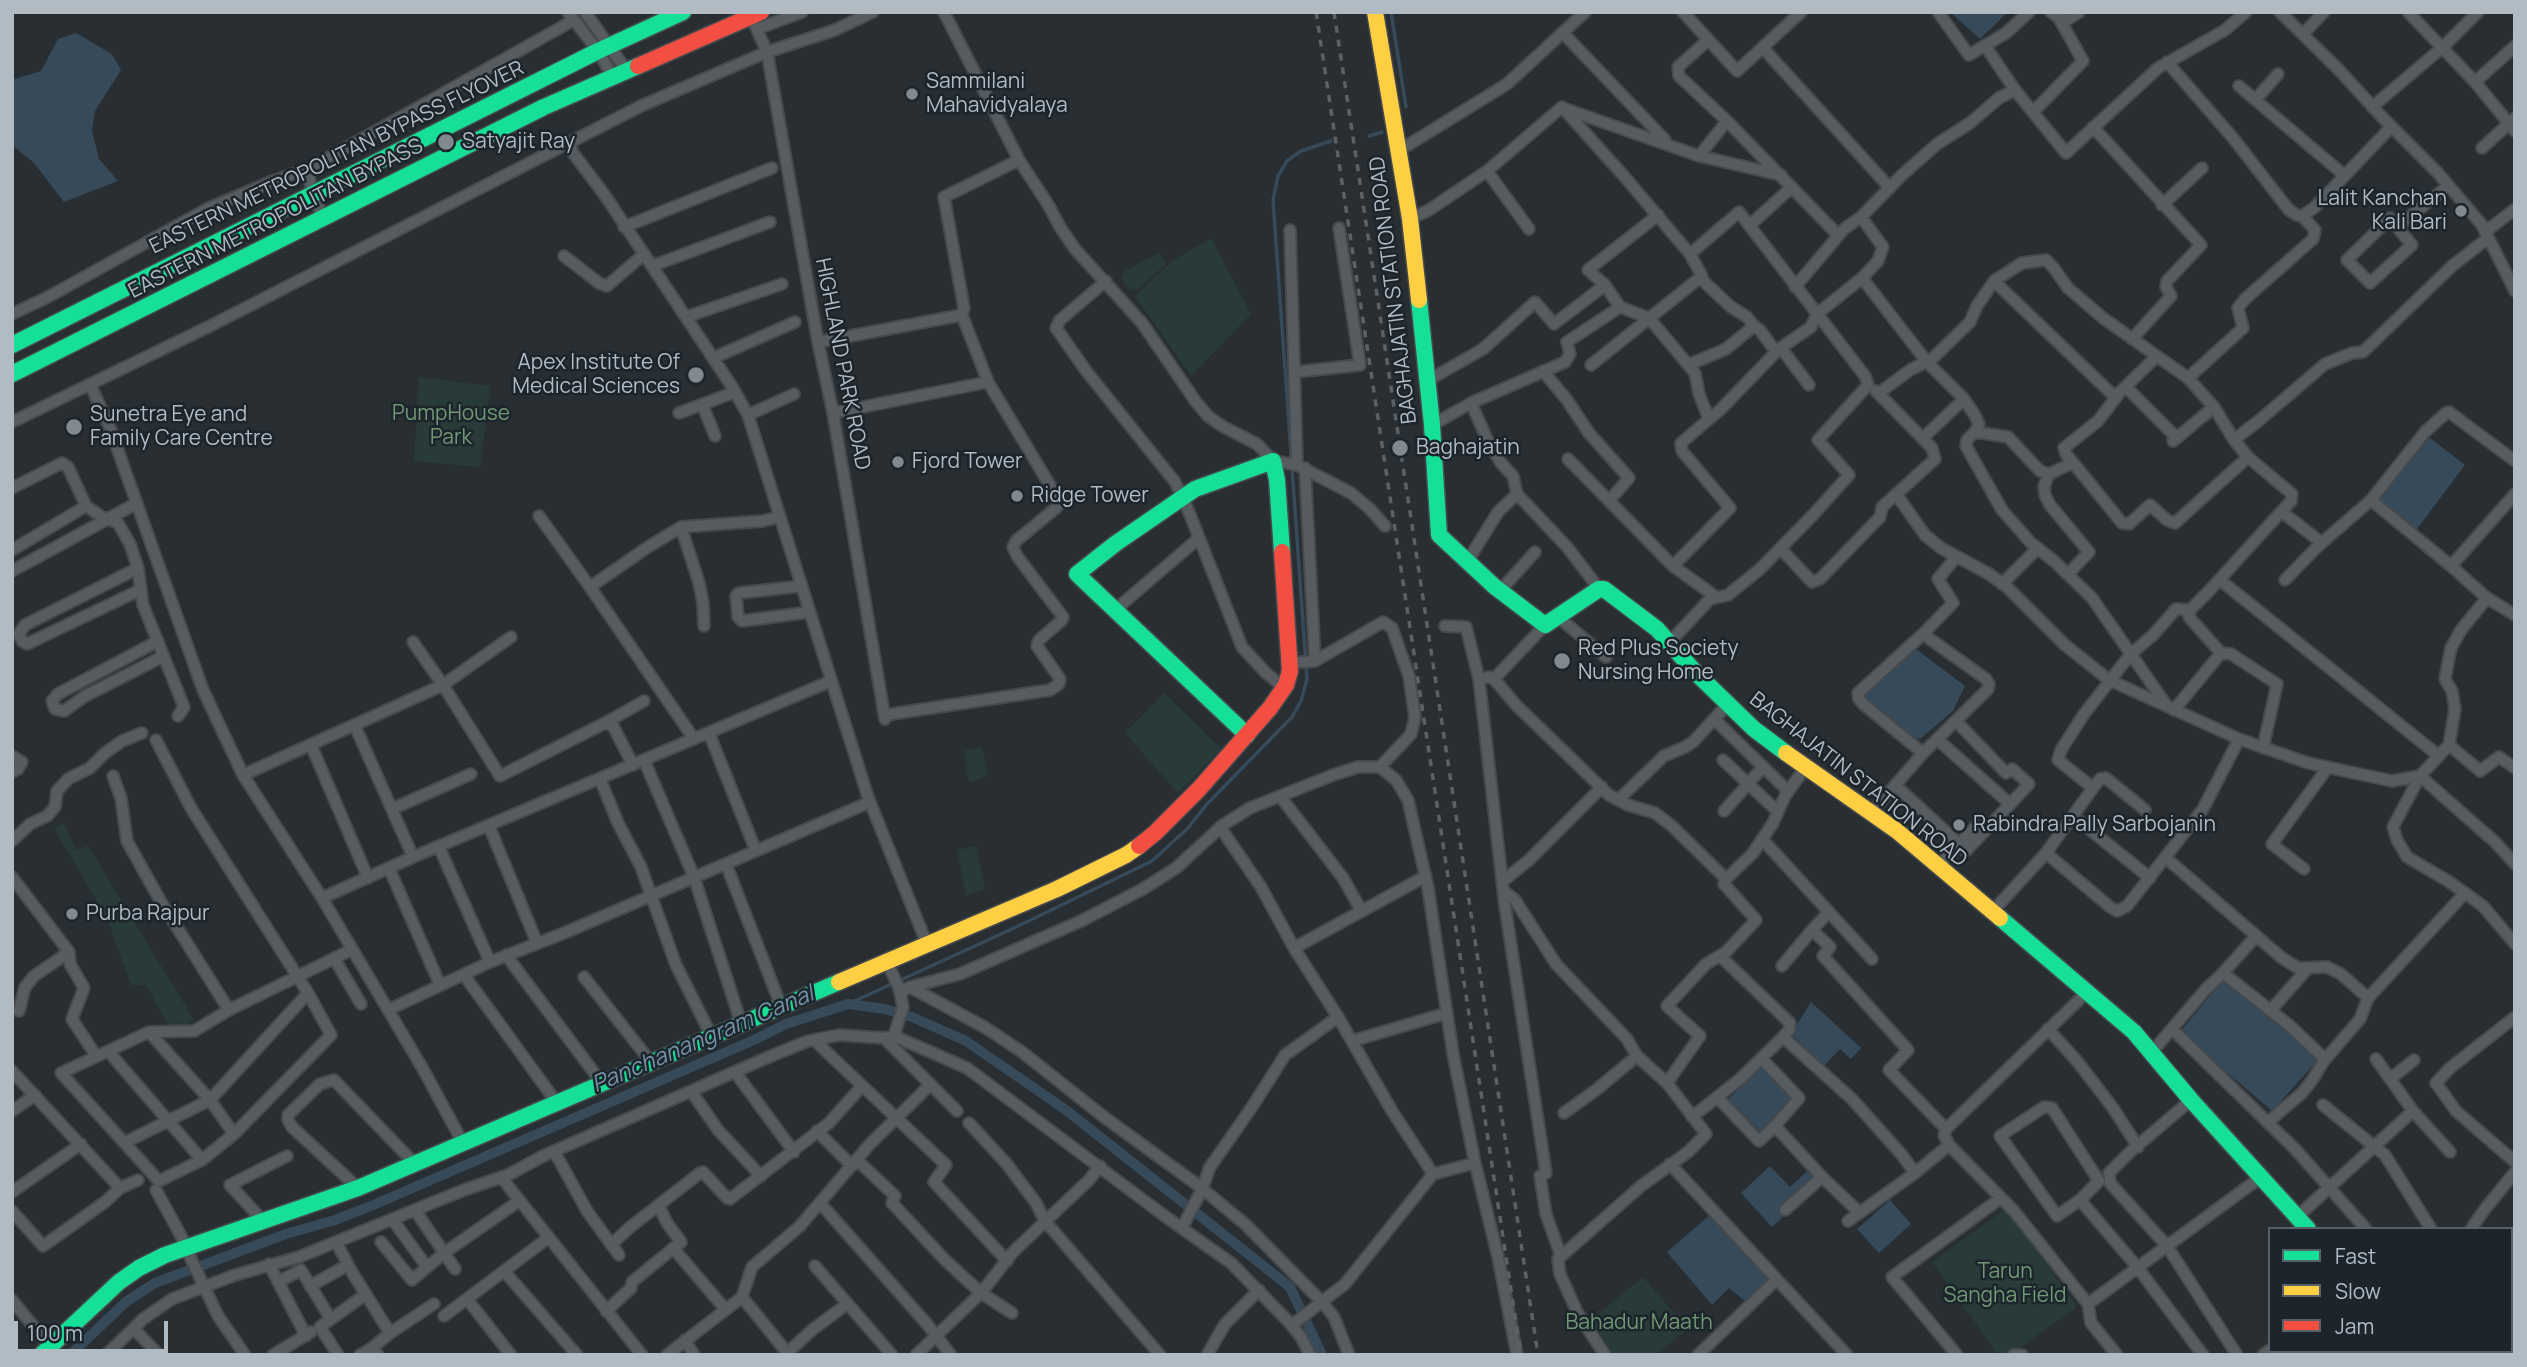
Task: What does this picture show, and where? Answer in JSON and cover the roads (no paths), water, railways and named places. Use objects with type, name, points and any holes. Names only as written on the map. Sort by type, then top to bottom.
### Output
[{"type":"street","points":[[585,12],[620,74]]},
{"type":"street","name":"EASTERN METROPOLITAN BYPASS FLYOVER","points":[[12,345],[604,48],[683,12]]},
{"type":"street","points":[[754,18],[802,12]]},
{"type":"street","points":[[12,422],[643,105],[767,52],[835,30],[873,12]]},
{"type":"street","points":[[944,12],[1019,160],[1075,249],[1142,323],[1208,416],[1290,464],[1351,493],[1385,526]]},
{"type":"street","name":"BAGHAJATIN STATION ROAD","points":[[1375,12],[1410,219],[1432,425],[1431,521],[1439,535],[1500,591],[1551,621]]},
{"type":"street","points":[[1400,150],[1507,84],[1585,12]]},
{"type":"street","points":[[1682,12],[1737,71],[1801,12]]},
{"type":"street","points":[[1938,12],[1969,55],[1986,47],[2029,12]]},
{"type":"street","points":[[2055,15],[2067,20],[2079,12]]},
{"type":"street","points":[[1986,47],[2015,90],[2066,153],[2127,94],[2167,62],[2225,30],[2246,12]]},
{"type":"street","points":[[2280,12],[2448,186],[2482,225],[2515,291]]},
{"type":"street","points":[[2303,34],[2324,12]]},
{"type":"street","points":[[2408,12],[2513,125],[2482,148]]},
{"type":"street","points":[[2372,107],[2443,47],[2477,12]]},
{"type":"street","points":[[2034,111],[2083,61],[2055,15]]},
{"type":"street","points":[[12,314],[207,209],[308,169],[571,16],[604,48]]},
{"type":"street","name":"HIGHLAND PARK ROAD","points":[[754,18],[767,52],[885,718],[1051,690],[1059,684],[1060,679],[1037,646],[1039,640],[1063,617],[1013,547],[1016,541],[1060,502],[988,382]]},
{"type":"street","name":"EASTERN METROPOLITAN BYPASS","points":[[12,374],[540,110],[754,18]]},
{"type":"street","points":[[1563,33],[1669,144]]},
{"type":"street","points":[[1708,40],[1678,66],[1677,71],[1838,235]]},
{"type":"street","points":[[2475,82],[2515,46]]},
{"type":"street","points":[[1763,48],[1890,188]]},
{"type":"street","points":[[2167,62],[2233,138],[2290,210],[2302,216],[2315,230],[2313,239],[2238,308],[2243,328],[2188,379]]},
{"type":"street","points":[[2255,100],[2278,74]]},
{"type":"street","points":[[2239,86],[2344,175]]},
{"type":"street","points":[[1795,288],[1838,235],[1861,217],[1937,144],[1970,123],[1999,98],[2015,90]]},
{"type":"street","points":[[1562,107],[1699,156],[1781,175]]},
{"type":"street","points":[[1410,219],[1429,210],[1488,171],[1562,107]]},
{"type":"street","points":[[1562,107],[1658,215],[1690,254],[1702,276],[1591,365]]},
{"type":"street","points":[[1699,156],[1727,121]]},
{"type":"street","points":[[2093,127],[2201,245],[2166,281],[2171,296],[2132,339]]},
{"type":"street","points":[[2302,216],[2314,208],[2391,127]]},
{"type":"street","points":[[570,144],[573,153],[604,194],[748,415],[870,802],[927,944]]},
{"type":"street","points":[[833,413],[988,382],[962,315],[964,309],[944,197],[1019,160]]},
{"type":"street","points":[[624,227],[772,168]]},
{"type":"street","points":[[2162,205],[2202,168]]},
{"type":"street","points":[[308,169],[312,194],[324,218]]},
{"type":"street","points":[[1488,171],[1529,229]]},
{"type":"street","points":[[2397,227],[2448,186]]},
{"type":"street","points":[[1750,225],[1792,187]]},
{"type":"street","points":[[2234,440],[2325,364],[2363,352],[2515,209]]},
{"type":"street","points":[[1690,254],[1739,212],[1865,376],[1868,385],[1932,448],[1935,459],[1882,507],[1880,517],[1816,581],[1812,582],[1781,549]]},
{"type":"street","points":[[1658,215],[1588,270],[1605,285],[1620,307],[1648,318],[1695,373],[1699,394],[1709,419]]},
{"type":"street","points":[[1672,566],[1730,508],[1679,447],[1681,443],[1779,350],[1811,327],[1817,314],[1863,278],[1878,261],[1883,247],[1861,217]]},
{"type":"street","points":[[2390,218],[2397,227],[2412,245],[2370,283],[2347,260],[2390,218]]},
{"type":"street","points":[[652,266],[770,222]]},
{"type":"street","points":[[1295,372],[1360,365],[1339,228]]},
{"type":"street","points":[[1290,230],[1295,372],[1290,464],[1315,661]]},
{"type":"street","points":[[565,256],[599,283],[607,286],[644,254]]},
{"type":"street","points":[[1879,393],[1910,370],[1927,362],[1970,322],[1994,281],[2022,263],[2046,260],[2068,288],[2103,318],[2188,379],[2214,407],[2248,457],[2292,494],[2291,501],[2282,512],[2190,610],[2189,617],[2221,653],[2231,654],[2277,684],[2263,748]]},
{"type":"street","points":[[1700,278],[1731,307],[1747,317],[1809,385]]},
{"type":"street","points":[[1863,278],[1927,362],[1964,400],[1979,424],[1967,440],[1966,446],[2015,527],[2092,598],[2171,709]]},
{"type":"street","points":[[1106,281],[1060,320],[1056,328],[1087,372],[1175,482],[1242,647],[1284,688]]},
{"type":"street","points":[[1994,281],[2116,398]]},
{"type":"street","points":[[686,317],[782,284]]},
{"type":"street","points":[[1554,324],[1605,285]]},
{"type":"street","points":[[1426,381],[1483,349],[1535,302],[1567,342],[1570,354],[1565,362],[1472,403],[1432,425]]},
{"type":"street","points":[[1567,342],[1620,307]]},
{"type":"street","points":[[818,342],[962,315]]},
{"type":"street","points":[[713,358],[795,322]]},
{"type":"street","points":[[1688,365],[1726,349],[1754,326]]},
{"type":"street","points":[[2157,356],[2116,398],[2098,421],[2064,448],[2072,463],[2122,523],[2129,523],[2150,505],[2167,520],[2175,523],[2248,457]]},
{"type":"street","points":[[1543,372],[1567,400],[1589,433],[1629,478],[1609,501]]},
{"type":"street","points":[[90,384],[110,428],[203,690],[243,775],[322,898],[463,1143]]},
{"type":"street","points":[[1670,643],[1710,599],[1728,595],[1781,549],[1849,475],[1818,440],[1868,385]]},
{"type":"street","points":[[2126,387],[2174,440],[2214,407]]},
{"type":"street","points":[[679,413],[735,392]]},
{"type":"street","points":[[748,415],[794,394]]},
{"type":"street","points":[[1923,438],[1964,400]]},
{"type":"street","points":[[1472,403],[1487,439],[1501,463],[1513,476],[1517,494],[1569,548],[1600,589],[1551,621],[1494,679]]},
{"type":"street","points":[[702,404],[715,436]]},
{"type":"street","points":[[2286,580],[2322,543],[2371,500],[2425,432],[2446,413],[2449,412],[2475,430],[2515,461]]},
{"type":"street","points":[[1975,432],[2008,437],[2040,471],[2049,474]]},
{"type":"street","points":[[1569,459],[1672,566],[1716,597]]},
{"type":"street","points":[[12,488],[62,463],[68,467],[86,506],[118,523],[130,544],[138,568],[140,590],[184,707],[178,716]]},
{"type":"street","points":[[2068,574],[2089,552],[2050,505],[2044,486],[2049,474],[2072,463]]},
{"type":"street","points":[[1247,735],[1077,574],[1182,497],[1208,484],[1290,464]]},
{"type":"street","points":[[41,1355],[119,1282],[139,1268],[189,1253],[221,1234],[358,1188],[781,1006],[890,966],[927,944],[1057,889],[1126,855],[1181,807],[1247,735],[1284,688],[1293,663],[1278,480],[1290,464]]},
{"type":"street","points":[[1467,562],[1498,512],[1517,494]]},
{"type":"street","points":[[1896,494],[1925,535],[1941,548],[2002,583],[2065,645],[2109,680],[2263,748],[2328,767],[2392,780],[2420,776],[2495,842],[2515,864]]},
{"type":"street","points":[[2451,566],[2515,494]]},
{"type":"street","points":[[2371,500],[2487,598],[2515,615]]},
{"type":"street","points":[[12,570],[137,503]]},
{"type":"street","points":[[12,550],[86,506]]},
{"type":"street","points":[[2282,512],[2322,543]]},
{"type":"street","points":[[539,516],[694,739]]},
{"type":"street","points":[[590,587],[681,527],[763,521],[779,517]]},
{"type":"street","points":[[681,527],[699,583],[704,626]]},
{"type":"street","points":[[1115,610],[1199,538]]},
{"type":"street","points":[[2002,583],[2038,548]]},
{"type":"street","points":[[1500,591],[1535,552]]},
{"type":"street","points":[[1923,753],[1863,704],[1858,693],[1953,603],[1938,579],[1956,557]]},
{"type":"street","points":[[138,568],[25,625],[19,634],[27,644],[140,590]]},
{"type":"street","points":[[2220,580],[2439,756]]},
{"type":"street","points":[[802,586],[739,593],[736,596],[738,617],[742,621],[810,612]]},
{"type":"street","name":"BAGHAJATIN STATION ROAD","points":[[1600,589],[1604,589],[1657,629],[1754,729],[1805,768],[1897,831],[2134,1032],[2191,1100],[2303,1223]]},
{"type":"street","points":[[2487,598],[2461,629],[2451,648],[2445,679],[2452,691],[2455,709],[2449,745],[2420,776],[2393,827],[2407,857],[2483,906],[2515,944]]},
{"type":"street","points":[[2093,788],[2058,760],[2058,754],[2109,680],[2130,655],[2153,635],[2176,609],[2190,610]]},
{"type":"street","points":[[1551,621],[1606,657]]},
{"type":"street","points":[[903,989],[960,974],[1143,889],[1176,868],[1220,827],[1250,808],[1358,767],[1383,764],[1411,734],[1415,718],[1406,666],[1392,628],[1383,622],[1315,661],[1293,663]]},
{"type":"street","points":[[1445,626],[1466,627],[1479,679],[1503,886],[1546,1173],[1540,1176],[1546,1214],[1561,1256]]},
{"type":"street","points":[[1871,813],[1923,753],[1988,688],[1986,679],[1923,634]]},
{"type":"street","points":[[243,775],[443,685],[512,637]]},
{"type":"street","points":[[158,641],[58,694],[52,701],[55,709],[64,711],[85,696],[164,656]]},
{"type":"street","points":[[413,642],[500,776],[644,701]]},
{"type":"street","points":[[2171,709],[2221,653]]},
{"type":"street","points":[[1479,679],[1494,679],[1516,705],[1602,787],[1618,800],[1655,813],[1726,879]]},
{"type":"street","points":[[322,898],[831,681]]},
{"type":"street","points":[[1618,800],[1664,756],[1685,747],[1728,704]]},
{"type":"street","points":[[1714,719],[1788,792]]},
{"type":"street","points":[[1895,785],[1966,851],[2029,784],[2012,768],[2006,773],[1956,721]]},
{"type":"street","points":[[605,723],[613,726],[638,763],[694,877],[741,1023]]},
{"type":"street","points":[[355,726],[413,857]]},
{"type":"street","points":[[12,841],[30,824],[47,816],[55,807],[57,791],[68,779],[90,768],[122,741],[142,733]]},
{"type":"street","points":[[709,733],[756,851]]},
{"type":"street","points":[[1937,739],[2010,804]]},
{"type":"street","points":[[2046,853],[2117,911],[2127,906],[2209,800],[2239,739]]},
{"type":"street","points":[[156,740],[191,808],[298,976],[331,1035],[234,1134],[202,1160],[159,1181],[61,1073],[149,1032],[194,1031],[229,1010],[298,976],[334,958],[351,950]]},
{"type":"street","points":[[311,745],[368,878]]},
{"type":"street","points":[[2449,745],[2480,771],[2499,757],[2515,768]]},
{"type":"street","points":[[12,756],[22,762],[18,769],[12,772]]},
{"type":"street","points":[[1723,760],[1777,811]]},
{"type":"street","points":[[1383,764],[1408,800],[1426,876],[1447,1013],[1475,1163],[1499,1257],[1517,1355]]},
{"type":"street","points":[[1724,811],[1763,767]]},
{"type":"street","points":[[2272,844],[2328,767]]},
{"type":"street","points":[[1667,1083],[1700,1036],[1667,1006],[1706,964],[1720,956],[1756,920],[1724,884],[1753,853],[1805,768]]},
{"type":"street","points":[[392,809],[471,774]]},
{"type":"street","points":[[113,776],[121,798],[127,841],[161,902],[229,1010]]},
{"type":"street","points":[[1991,913],[2046,853],[2100,779],[2106,778],[2145,810]]},
{"type":"street","points":[[600,779],[618,823],[641,867],[676,964],[712,1035]]},
{"type":"street","points":[[1503,886],[1602,787]]},
{"type":"street","points":[[1280,796],[1343,878],[1361,910]]},
{"type":"street","points":[[388,1010],[506,955],[870,802]]},
{"type":"street","points":[[2073,816],[2150,878]]},
{"type":"street","points":[[489,826],[537,943]]},
{"type":"street","points":[[1938,866],[1976,826]]},
{"type":"street","points":[[1220,827],[1261,887],[1294,948],[1433,1174]]},
{"type":"street","points":[[2261,836],[2304,870]]},
{"type":"street","points":[[1762,839],[1872,959]]},
{"type":"street","points":[[439,847],[490,962]]},
{"type":"street","points":[[2166,858],[2256,936],[2298,968],[2327,967],[2341,974],[2368,998]]},
{"type":"street","points":[[726,864],[781,1006]]},
{"type":"street","points":[[390,869],[440,985]]},
{"type":"street","points":[[1294,948],[1426,876]]},
{"type":"street","points":[[12,877],[69,952],[71,964],[85,988],[72,1019],[96,1056]]},
{"type":"street","points":[[1503,886],[1556,964],[1617,1029],[1637,1056],[1667,1083],[1706,1134],[1688,1152],[1670,1164],[1558,1259],[1560,1274],[1578,1314],[1605,1355]]},
{"type":"street","points":[[2268,1122],[2302,1093],[2325,1059],[2360,1019],[2368,998],[2465,893]]},
{"type":"street","points":[[1782,966],[1829,912]]},
{"type":"street","points":[[1812,930],[1830,947],[1823,956],[1908,1050],[1888,1070],[1946,1129]]},
{"type":"street","points":[[2151,1053],[2256,936]]},
{"type":"street","points":[[19,1011],[24,987],[34,976],[69,952]]},
{"type":"street","points":[[506,955],[601,1082]]},
{"type":"street","points":[[1692,1117],[1762,1059],[1789,1030],[1790,1023],[1720,956]]},
{"type":"street","points":[[334,958],[361,1004]]},
{"type":"street","points":[[890,966],[903,989],[903,1007],[891,1034]]},
{"type":"street","points":[[2271,1010],[2308,968]]},
{"type":"street","points":[[2223,973],[2271,1010],[2325,1059]]},
{"type":"street","points":[[464,975],[557,1103]]},
{"type":"street","points":[[584,977],[650,1061]]},
{"type":"street","points":[[903,989],[986,1028],[1245,1224],[1318,1305],[1334,1317],[1349,1355]]},
{"type":"street","points":[[124,1143],[210,1100],[308,993]]},
{"type":"street","points":[[2086,993],[1946,1129],[1944,1135],[1949,1145],[2014,1211],[2088,1304],[2091,1322],[2117,1355]]},
{"type":"street","points":[[1352,1041],[1447,1013]]},
{"type":"street","points":[[1182,1228],[1210,1167],[1231,1140],[1285,1055],[1338,1017]]},
{"type":"street","points":[[2515,1017],[2450,1068],[2436,1083],[2456,1111],[2515,1163]]},
{"type":"street","points":[[2048,1029],[2077,1060],[2138,1147]]},
{"type":"street","points":[[2172,1029],[2268,1122],[2364,1227]]},
{"type":"street","points":[[149,1032],[210,1100],[234,1134]]},
{"type":"street","points":[[891,1034],[930,1085],[957,1111]]},
{"type":"street","points":[[106,1355],[143,1319],[202,1283],[299,1257],[502,1177],[554,1151],[814,1040],[839,1035],[891,1034],[967,1068],[1231,1263],[1296,1322],[1310,1355]]},
{"type":"street","points":[[1783,1037],[1852,1099],[1915,1173]]},
{"type":"street","points":[[814,1040],[946,1165],[934,1181],[1007,1261]]},
{"type":"street","points":[[108,1051],[202,1160]]},
{"type":"street","points":[[1563,1113],[1637,1056]]},
{"type":"street","points":[[1717,1097],[1759,1141],[1799,1098],[1762,1059]]},
{"type":"street","points":[[2376,1059],[2413,1111],[2451,1152]]},
{"type":"street","points":[[2390,1079],[2414,1060]]},
{"type":"street","points":[[12,1071],[120,1188]]},
{"type":"street","points":[[735,1072],[794,1152]]},
{"type":"street","points":[[358,1188],[288,1121],[288,1115],[320,1084],[334,1080],[414,1163]]},
{"type":"street","points":[[667,1355],[742,1297],[752,1267],[793,1233],[895,1119],[930,1085]]},
{"type":"street","points":[[611,1245],[700,1173],[706,1174],[729,1199],[794,1152],[838,1114],[862,1086]]},
{"type":"street","points":[[691,1091],[718,1130],[761,1176]]},
{"type":"street","points":[[12,1111],[35,1095]]},
{"type":"street","points":[[2099,1181],[2052,1108],[2044,1107],[2000,1136],[2057,1216],[2080,1200],[2191,1100]]},
{"type":"street","points":[[2323,1105],[2385,1155],[2430,1227]]},
{"type":"street","points":[[2303,1223],[2330,1187],[2413,1111]]},
{"type":"street","points":[[969,1123],[1006,1163],[1036,1203],[1045,1221],[1160,1355]]},
{"type":"street","points":[[1775,1126],[1860,1213]]},
{"type":"street","points":[[817,1131],[895,1196],[892,1203],[907,1220],[981,1293],[1012,1313]]},
{"type":"street","points":[[12,1192],[81,1144]]},
{"type":"street","points":[[1848,1221],[1949,1145]]},
{"type":"street","points":[[554,1151],[587,1211],[619,1255]]},
{"type":"street","points":[[263,1221],[230,1185],[287,1156]]},
{"type":"street","points":[[1296,1322],[1345,1284],[1433,1174],[1475,1163]]},
{"type":"street","points":[[1670,1164],[1847,1355]]},
{"type":"street","points":[[916,1355],[981,1293],[1007,1261],[1100,1166]]},
{"type":"street","points":[[2472,1227],[2515,1172]]},
{"type":"street","points":[[2109,1174],[2110,1183],[2167,1246],[2237,1355]]},
{"type":"street","points":[[502,1177],[642,1355]]},
{"type":"street","points":[[1785,1210],[1822,1177]]},
{"type":"street","points":[[2088,1304],[2261,1177]]},
{"type":"street","points":[[14,1216],[43,1246],[120,1188],[138,1180]]},
{"type":"street","points":[[156,1190],[218,1316],[245,1355]]},
{"type":"street","points":[[1957,1355],[1892,1277],[2001,1198]]},
{"type":"street","points":[[2080,1200],[2138,1268],[2203,1355]]},
{"type":"street","points":[[382,1242],[412,1280],[444,1253],[519,1201]]},
{"type":"street","points":[[820,1203],[951,1355]]},
{"type":"street","points":[[606,1311],[631,1287],[632,1282],[681,1242],[659,1206]]},
{"type":"street","points":[[415,1210],[455,1269]]},
{"type":"street","points":[[392,1219],[427,1267]]},
{"type":"street","points":[[444,1316],[548,1238]]},
{"type":"street","points":[[336,1242],[390,1333]]},
{"type":"street","points":[[673,1248],[726,1310]]},
{"type":"street","points":[[269,1264],[306,1336]]},
{"type":"street","points":[[310,1286],[348,1265]]},
{"type":"street","points":[[815,1266],[892,1355]]},
{"type":"street","points":[[278,1282],[301,1270],[331,1318]]},
{"type":"street","points":[[504,1271],[577,1355]]},
{"type":"street","points":[[1698,1355],[1776,1280]]},
{"type":"street","points":[[1207,1355],[1225,1324],[1259,1290]]},
{"type":"street","points":[[273,1355],[320,1327],[366,1294]]},
{"type":"street","points":[[742,1297],[788,1354],[812,1330],[847,1304]]},
{"type":"street","points":[[467,1299],[511,1355]]},
{"type":"street","points":[[12,1300],[42,1337]]},
{"type":"street","points":[[360,1355],[375,1351],[390,1333],[434,1304]]},
{"type":"street","points":[[320,1327],[338,1355]]},
{"type":"street","points":[[134,1329],[159,1355]]},
{"type":"street","points":[[685,1340],[694,1355]]},
{"type":"street","points":[[2014,1355],[2022,1355]]},
{"type":"water","points":[[1950,12],[2008,12],[1980,39]]},
{"type":"water","points":[[76,33],[112,54],[121,70],[95,111],[92,131],[99,159],[118,181],[64,202],[34,163],[12,145],[12,80],[41,71],[58,39]]},
{"type":"water","points":[[2430,438],[2465,465],[2417,529],[2411,532],[2383,508],[2379,493],[2422,443]]},
{"type":"water","points":[[1916,649],[1965,686],[1953,711],[1920,739],[1902,735],[1860,694]]},
{"type":"water","points":[[2223,980],[2319,1059],[2272,1111],[2180,1032]]},
{"type":"water","points":[[1811,1002],[1861,1048],[1851,1059],[1840,1049],[1824,1066],[1791,1034]]},
{"type":"water","points":[[1765,1064],[1796,1097],[1760,1132],[1728,1099]]},
{"type":"water","points":[[1770,1166],[1790,1187],[1812,1167],[1823,1180],[1772,1227],[1741,1193]]},
{"type":"water","points":[[1890,1200],[1911,1224],[1879,1253],[1857,1229]]},
{"type":"water","points":[[1712,1213],[1774,1283],[1750,1305],[1729,1288],[1712,1305],[1667,1252]]},
{"type":"waterway","points":[[1391,12],[1406,107]]},
{"type":"waterway","points":[[1369,136],[1382,132]]},
{"type":"waterway","points":[[848,1004],[1152,861],[1188,828],[1207,804],[1292,717],[1301,701],[1307,679],[1273,200],[1278,176],[1287,161],[1301,151],[1331,141]]},
{"type":"waterway","name":"Panchanangram Canal","points":[[70,1355],[127,1301],[155,1283],[286,1234],[371,1206],[786,1024],[848,1004],[885,1009],[912,1017],[966,1041],[1066,1110],[1290,1287],[1322,1355]]},
{"type":"railway","points":[[1316,12],[1521,1355]]},
{"type":"railway","points":[[1334,12],[1538,1355]]},
{"type":"place","name":"Sammilani Mahavidyalaya","points":[[912,94]]},
{"type":"place","name":"Satyajit Ray","points":[[446,142]]},
{"type":"place","name":"Lalit Kanchan Kali Bari","points":[[2461,211]]},
{"type":"place","name":"Apex Institute Of Medical Sciences","points":[[696,375]]},
{"type":"place","name":"Sunetra Eye and Family Care Centre","points":[[74,427]]},
{"type":"place","name":"Baghajatin","points":[[1400,448]]},
{"type":"place","name":"Fjord Tower","points":[[898,462]]},
{"type":"place","name":"Ridge Tower","points":[[1017,496]]},
{"type":"place","name":"Red Plus Society Nursing Home","points":[[1562,661]]},
{"type":"place","name":"Rabindra Pally Sarbojanin","points":[[1959,825]]},
{"type":"place","name":"Purba Rajpur","points":[[72,914]]},
{"type":"park label","name":"PumpHouse Park","points":[[451,426]]},
{"type":"park label","name":"Tarun Sangha Field","points":[[2005,1284]]},
{"type":"park label","name":"Bahadur Maath","points":[[1639,1323]]}]
